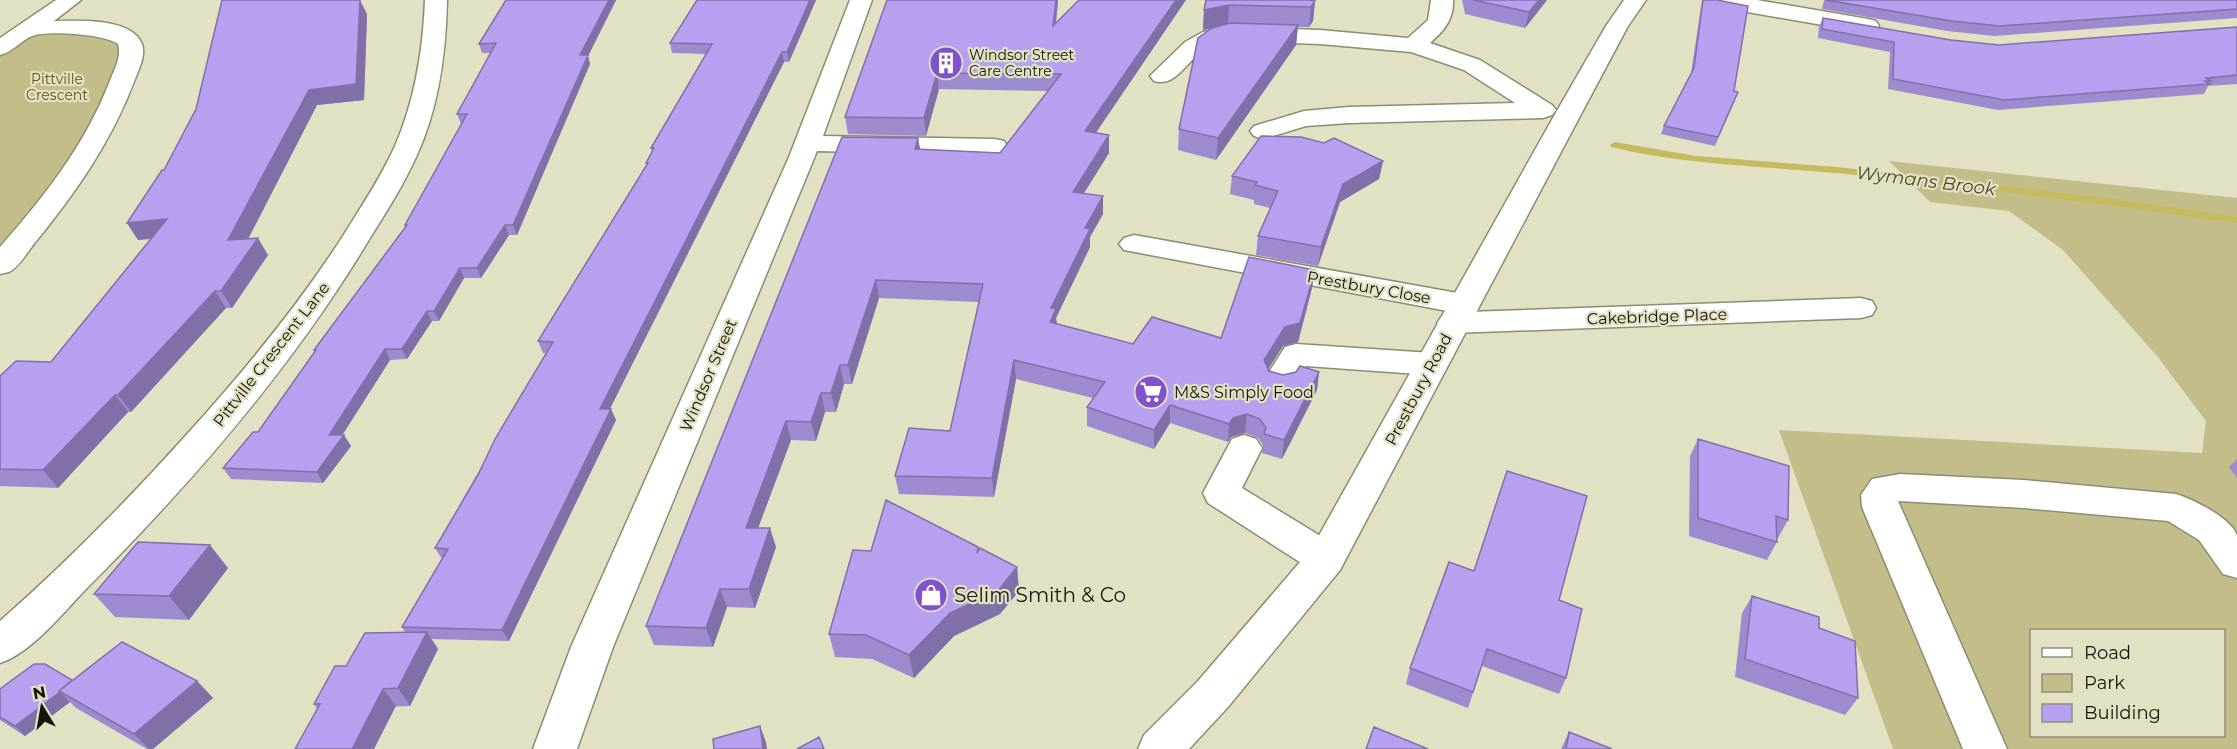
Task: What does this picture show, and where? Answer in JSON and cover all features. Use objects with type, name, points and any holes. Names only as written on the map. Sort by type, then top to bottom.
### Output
[{"type":"street","points":[[0,48],[70,0]]},
{"type":"street","name":"Pittville Crescent Lane","points":[[0,646],[42,609],[159,489],[244,393],[300,320],[347,253],[383,193],[412,136],[426,94],[433,54],[436,0]]},
{"type":"street","name":"Windsor Street","points":[[555,749],[597,636],[808,143],[861,0]]},
{"type":"street","points":[[1413,45],[1437,24],[1442,15],[1442,0]]},
{"type":"street","name":"Prestbury Road","points":[[1160,749],[1228,676],[1326,559],[1458,314],[1553,113],[1635,0]]},
{"type":"street","points":[[1719,0],[1887,29]]},
{"type":"street","points":[[0,264],[54,200],[85,157],[117,97],[131,52],[131,44],[126,38],[105,31],[28,29]]},
{"type":"street","points":[[1162,76],[1193,47],[1211,37],[1228,34],[1320,37],[1413,45],[1472,65],[1553,113]]},
{"type":"street","points":[[1263,131],[1304,119],[1349,115],[1553,113]]},
{"type":"street","points":[[808,143],[994,147]]},
{"type":"street","name":"Prestbury Close","points":[[1134,244],[1458,314]]},
{"type":"street","name":"Cakebridge Place","points":[[1458,314],[1861,308]]},
{"type":"street","points":[[1281,380],[1296,355],[1432,364]]},
{"type":"street","points":[[1244,448],[1221,493],[1326,559]]},
{"type":"street","points":[[1985,749],[1881,507],[1879,495],[1885,489],[1900,487],[2024,494],[2176,508],[2193,516],[2212,530],[2237,563]]},
{"type":"green space","name":"Pittville Crescent","points":[[28,29],[126,38],[117,97],[0,265],[0,48]]},
{"type":"green space","points":[[1889,161],[2237,198],[2237,749],[1893,749],[1779,430],[2202,453],[2206,421],[2157,356],[2063,250],[2009,211],[1930,202]]},
{"type":"building","points":[[222,0],[360,0],[356,84],[309,90],[228,240],[258,238],[221,291],[215,291],[118,395],[115,395],[43,470],[0,469],[0,376],[16,361],[51,362],[167,219],[127,223],[164,170],[196,109]]},
{"type":"building","points":[[506,0],[609,0],[580,55],[588,55],[513,225],[505,225],[477,268],[460,268],[434,311],[427,311],[402,349],[385,349],[329,435],[344,435],[317,472],[223,468],[253,432],[258,432],[316,350],[314,350],[407,225],[405,225],[467,114],[457,114],[496,43],[479,44]]},
{"type":"building","points":[[697,0],[810,0],[787,52],[782,52],[600,409],[611,409],[502,630],[402,627],[448,549],[435,548],[478,475],[495,439],[553,342],[538,341],[648,163],[646,163],[654,148],[651,148],[712,44],[670,43]]},
{"type":"building","points":[[887,0],[1056,0],[1053,26],[1079,0],[1176,0],[1085,131],[1109,135],[1073,192],[1103,196],[1085,228],[1090,229],[1051,308],[1056,309],[1050,322],[1133,344],[1152,317],[1221,338],[1249,257],[1315,270],[1300,323],[1285,327],[1264,360],[1269,371],[1283,375],[1296,372],[1300,366],[1319,372],[1284,440],[1264,434],[1266,428],[1260,419],[1247,414],[1233,418],[1229,424],[1170,405],[1154,430],[1087,407],[1105,382],[1014,360],[992,478],[895,476],[909,428],[950,431],[983,284],[876,280],[848,365],[840,365],[831,393],[821,393],[811,422],[786,421],[746,528],[770,528],[749,589],[720,589],[706,628],[646,626],[842,137],[918,138],[915,149],[1000,153],[1061,74],[937,73],[924,118],[845,117]]},
{"type":"building","points":[[1206,0],[1315,1],[1311,7],[1229,5],[1204,10]]},
{"type":"building","points":[[1473,0],[1539,0],[1529,12]]},
{"type":"building","points":[[1703,0],[1717,0],[1748,6],[1734,91],[1738,92],[1718,137],[1664,126],[1694,68]]},
{"type":"building","points":[[1826,0],[2237,0],[2237,9],[1999,26],[1952,21]]},
{"type":"building","points":[[1823,18],[1951,40],[1999,45],[2237,27],[2237,75],[2206,78],[2211,81],[2205,81],[2210,84],[2004,100],[1893,79],[1894,42],[1822,29]]},
{"type":"building","points":[[1230,23],[1298,25],[1218,138],[1179,129],[1198,38],[1212,28]]},
{"type":"building","points":[[1261,136],[1301,137],[1324,143],[1334,138],[1383,161],[1343,184],[1321,247],[1258,236],[1278,191],[1255,185],[1257,182],[1232,176]]},
{"type":"building","points":[[1698,439],[1789,466],[1788,520],[1776,516],[1777,542],[1698,518]]},
{"type":"building","points":[[1507,471],[1587,496],[1559,600],[1582,609],[1566,678],[1487,649],[1473,692],[1410,668],[1449,562],[1474,571]]},
{"type":"building","name":"Selim Smith & Co","points":[[886,500],[978,547],[977,553],[980,548],[1017,567],[998,591],[950,613],[909,655],[866,635],[829,634],[853,550],[871,551]]},
{"type":"building","points":[[138,542],[210,545],[169,596],[94,594]]},
{"type":"building","points":[[1752,596],[1819,617],[1819,628],[1855,641],[1858,698],[1745,659]]},
{"type":"building","points":[[427,632],[398,688],[383,689],[352,749],[295,749],[320,704],[314,704],[335,666],[346,666],[365,633]]},
{"type":"building","points":[[122,642],[197,681],[134,734],[59,691]]},
{"type":"building","points":[[34,664],[45,664],[72,680],[60,692],[15,726],[0,717],[0,689]]},
{"type":"building","points":[[760,726],[763,749],[714,749],[713,739]]},
{"type":"building","points":[[1374,727],[1428,749],[1366,749]]},
{"type":"building","points":[[1569,732],[1612,749],[1566,749]]},
{"type":"building","points":[[819,737],[824,749],[797,749]]},
{"type":"waterway","name":"Wymans Brook","points":[[1615,145],[1696,159],[1837,170],[2122,203],[2237,220]]},
{"type":"place","name":"Windsor Street Care Centre","points":[[946,63]]},
{"type":"place","name":"M&S Simply Food","points":[[1151,392]]},
{"type":"place","name":"Selim Smith & Co","points":[[931,595]]}]
